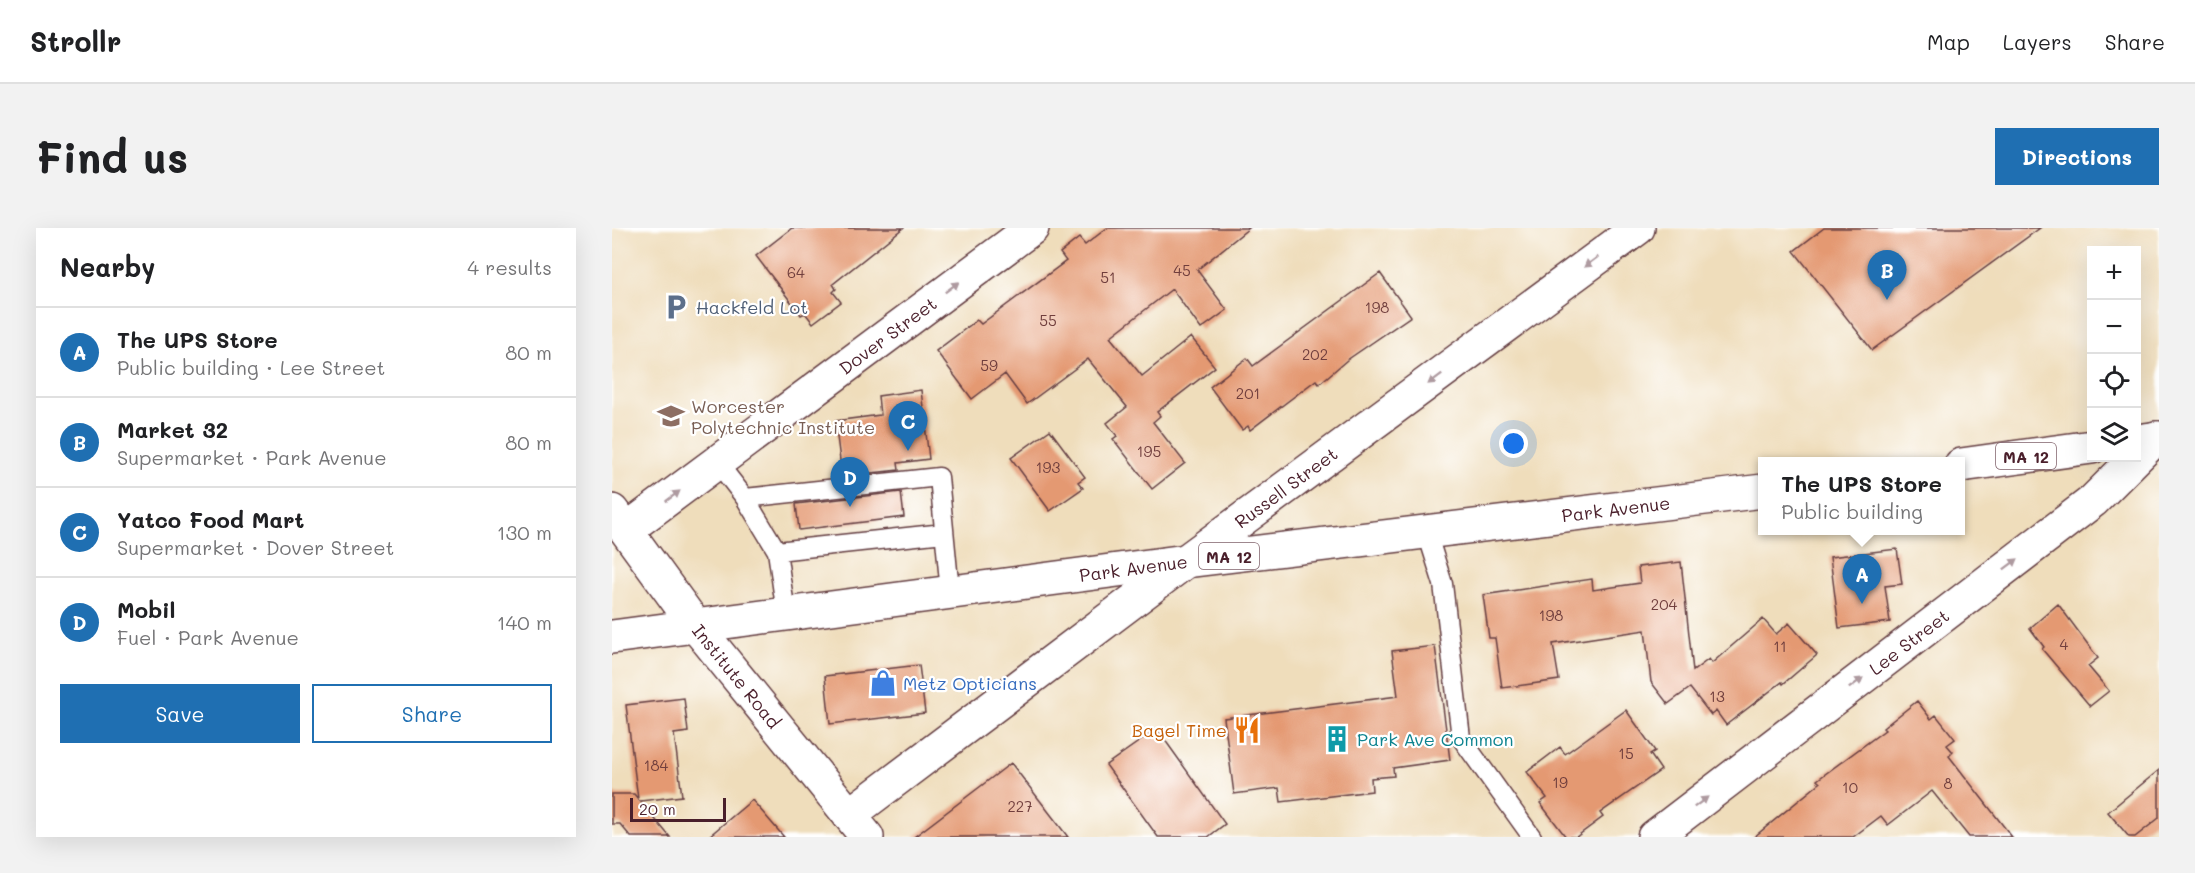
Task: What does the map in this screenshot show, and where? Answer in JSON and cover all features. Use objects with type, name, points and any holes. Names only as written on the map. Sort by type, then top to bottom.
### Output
[{"type":"street","name":"Dover Street","points":[[619,521],[717,462],[1032,228]]},
{"type":"street","name":"Russell Street","points":[[858,826],[1186,561],[1638,228]]},
{"type":"street","name":"Lee Street","points":[[1654,837],[2093,501],[2150,439]]},
{"type":"street","name":"MA 12","points":[[1965,464],[2087,448]]},
{"type":"street","name":"Park Avenue","points":[[612,637],[1186,561],[1758,492]]},
{"type":"street","name":"Institute Road","points":[[619,521],[696,625],[858,826]]},
{"type":"lane","points":[[717,462],[745,498],[777,551],[786,614]]},
{"type":"lane","points":[[745,498],[939,477],[950,592]]},
{"type":"lane","points":[[777,551],[944,533]]},
{"type":"lane","points":[[1427,533],[1443,584],[1461,738],[1532,837]]},
{"type":"building","points":[[792,228],[903,228],[833,284],[836,289],[833,292],[841,302],[813,323],[805,313],[801,315],[756,256]]},
{"type":"building","points":[[1107,228],[1249,228],[1197,270],[1227,310],[1201,329],[1172,289],[1110,337],[1142,376],[1191,337],[1215,367],[1157,412],[1160,416],[1153,422],[1185,463],[1152,489],[1113,439],[1117,436],[1107,423],[1127,407],[1088,359],[1027,404],[1005,374],[972,399],[936,351],[977,320],[981,324],[1066,261],[1060,253],[1079,238],[1085,245]]},
{"type":"building","points":[[1824,228],[2040,228],[1872,350],[1794,251]]},
{"type":"building","points":[[1380,273],[1411,316],[1347,360],[1319,384],[1316,380],[1250,430],[1248,426],[1242,430],[1210,387],[1247,358],[1253,366]]},
{"type":"building","points":[[921,390],[929,459],[898,463],[899,470],[842,476],[835,421],[880,415],[878,396]]},
{"type":"building","points":[[1050,430],[1085,477],[1078,482],[1083,488],[1050,511],[1011,458]]},
{"type":"building","points":[[901,492],[904,517],[799,530],[796,504]]},
{"type":"building","points":[[1897,549],[1902,584],[1885,586],[1890,622],[1839,628],[1830,557]]},
{"type":"building","points":[[1681,562],[1693,671],[1709,659],[1712,663],[1763,619],[1776,634],[1789,623],[1817,655],[1783,684],[1782,682],[1726,725],[1716,711],[1711,715],[1690,688],[1668,704],[1651,682],[1645,630],[1553,644],[1559,680],[1502,688],[1495,638],[1489,638],[1483,595],[1592,579],[1593,590],[1640,583],[1638,567]]},
{"type":"building","points":[[2058,604],[2098,658],[2088,666],[2109,691],[2090,706],[2042,649],[2044,647],[2030,628]]},
{"type":"building","name":"Park Ave Common","points":[[1435,646],[1450,760],[1393,768],[1394,776],[1371,778],[1372,791],[1281,802],[1279,788],[1234,794],[1224,718],[1398,696],[1392,651]]},
{"type":"building","points":[[919,665],[925,713],[830,724],[825,676]]},
{"type":"building","points":[[684,698],[688,732],[674,734],[682,796],[640,801],[670,837],[631,837],[620,824],[612,824],[612,794],[634,794],[638,799],[626,705]]},
{"type":"building","points":[[1917,701],[1931,719],[1936,715],[1955,739],[1947,745],[1953,752],[1949,756],[2012,837],[1969,837],[1932,791],[1888,825],[1881,816],[1853,837],[1754,837],[1820,783],[1817,780],[1885,730],[1883,728]]},
{"type":"building","points":[[1626,710],[1655,751],[1650,754],[1661,770],[1600,813],[1603,817],[1576,837],[1566,837],[1540,803],[1547,798],[1527,772],[1560,747],[1565,754]]},
{"type":"building","points":[[1157,729],[1225,824],[1208,837],[1158,837],[1106,765]]},
{"type":"building","points":[[1011,763],[1068,837],[914,837],[981,786]]},
{"type":"building","points":[[2159,770],[2159,818],[2135,837],[2129,837],[2108,812]]},
{"type":"building","points":[[752,800],[784,837],[708,837]]},
{"type":"place","name":"Market 32","points":[[1887,300]]},
{"type":"place","name":"Hackfeld Lot","points":[[676,307]]},
{"type":"place","name":"Worcester Polytechnic Institute","points":[[671,416]]},
{"type":"place","name":"Yatco Food Mart","points":[[908,451]]},
{"type":"place","name":"Mobil","points":[[850,507]]},
{"type":"place","name":"The UPS Store","points":[[1862,604]]},
{"type":"place","name":"Metz Opticians","points":[[883,683]]},
{"type":"place","name":"Bagel Time","points":[[1247,730]]},
{"type":"place","name":"Park Ave Common","points":[[1337,739]]}]
